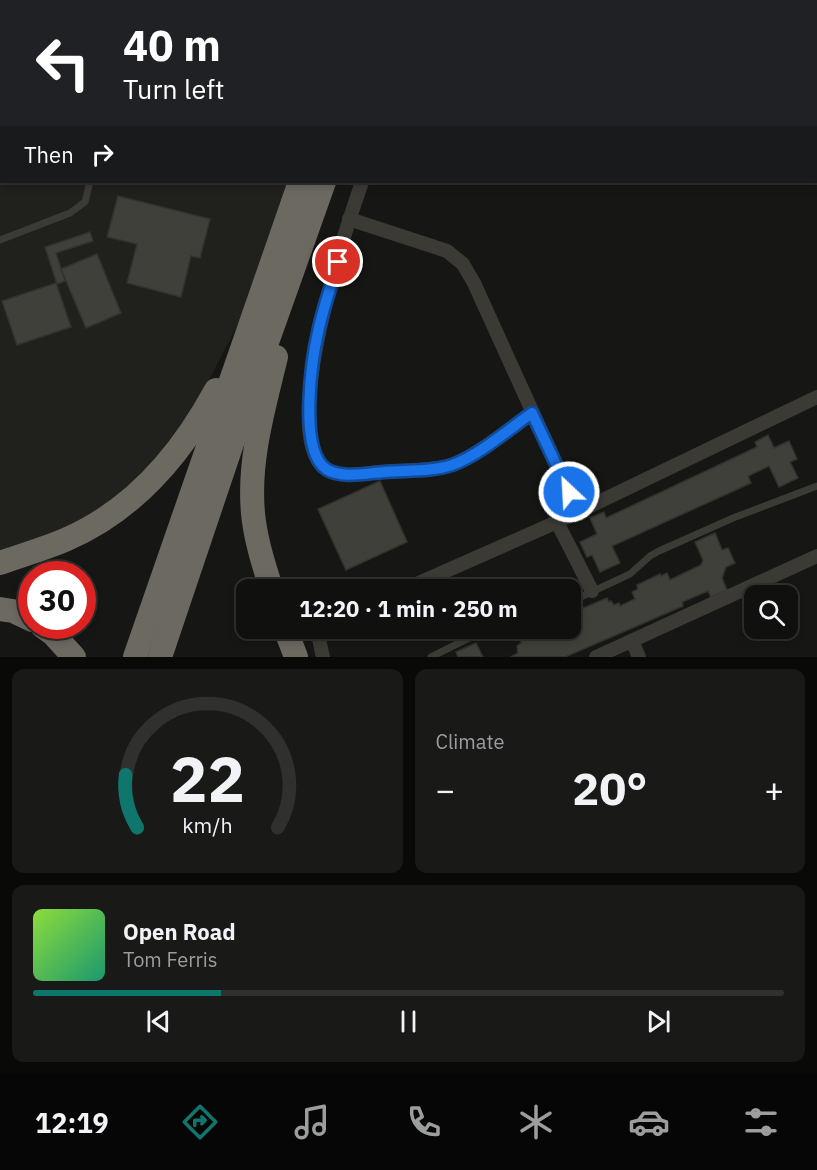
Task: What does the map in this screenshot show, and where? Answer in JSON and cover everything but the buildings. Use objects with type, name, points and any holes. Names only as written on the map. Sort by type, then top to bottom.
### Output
[{"type":"highway","points":[[135,657],[300,183]]},
{"type":"highway","points":[[160,657],[249,393],[324,183]]},
{"type":"highway","points":[[269,579],[253,514],[252,481],[265,402],[309,224]]},
{"type":"highway","points":[[0,562],[67,539],[95,524],[144,488],[185,442],[251,328]]},
{"type":"highway","points":[[0,609],[18,613]]},
{"type":"highway","points":[[58,639],[74,657]]},
{"type":"highway","points":[[289,639],[296,657]]},
{"type":"street","points":[[362,183],[319,328],[311,371],[310,426],[315,453],[324,468],[332,472],[351,474],[450,465],[471,456],[532,413]]},
{"type":"street","points":[[350,219],[447,251],[463,264],[474,282],[578,512]]},
{"type":"street","points":[[428,579],[557,522],[816,400]]},
{"type":"street","points":[[557,522],[592,591]]},
{"type":"street","points":[[596,657],[817,556]]},
{"type":"street","points":[[319,639],[323,657]]},
{"type":"street","points":[[632,640],[639,657]]},
{"type":"lane","points":[[0,240],[70,213],[85,202],[90,183]]},
{"type":"lane","points":[[581,596],[634,571],[658,551],[733,518],[817,486]]},
{"type":"lane","points":[[431,657],[467,639]]},
{"type":"shaded area","points":[[0,183],[293,183],[240,320],[192,413],[151,466],[97,512],[47,539],[0,556]]},
{"type":"route","points":[[338,262],[319,328],[311,371],[309,411],[312,442],[318,461],[324,468],[340,474],[364,474],[439,468],[471,456],[532,413],[569,492]]}]
